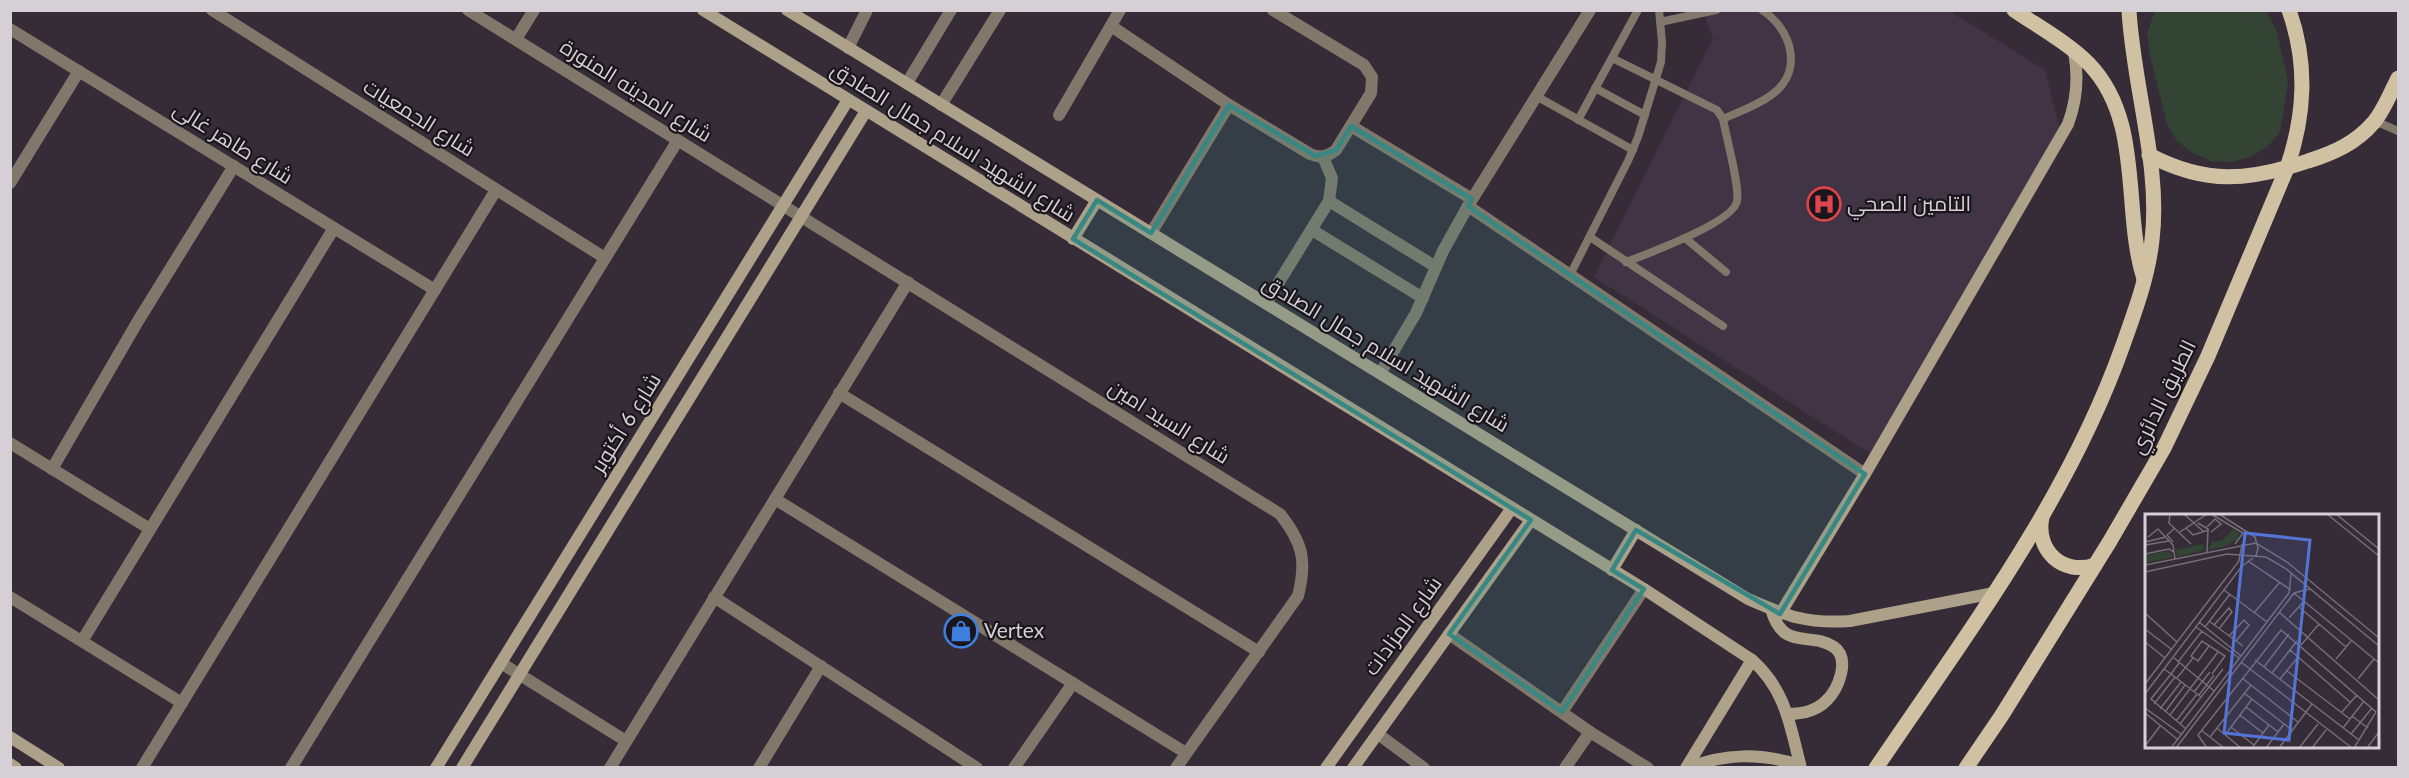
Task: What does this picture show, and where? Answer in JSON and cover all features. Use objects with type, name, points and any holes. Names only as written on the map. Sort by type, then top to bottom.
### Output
[{"type":"main road","points":[[2014,10],[2074,52],[2098,74],[2107,86],[2119,113],[2130,172],[2136,250],[2144,282]]},
{"type":"main road","points":[[1876,768],[1994,593],[2057,492],[2105,395],[2144,282],[2153,230],[2154,197],[2132,59],[2128,10]]},
{"type":"main road","name":"الطريق الدائري","points":[[1966,768],[2002,715],[2095,565],[2164,448],[2208,356],[2296,142],[2302,114],[2303,85],[2301,57],[2289,10]]},
{"type":"main road","points":[[2149,155],[2186,171],[2226,178],[2247,177],[2287,168],[2330,154],[2351,144],[2375,121],[2398,78]]},
{"type":"main road","points":[[2042,517],[2041,535],[2052,557],[2072,567],[2095,565]]},
{"type":"street","name":"شارع الجمعيات","points":[[212,10],[605,258]]},
{"type":"street","name":"شارع المدينه المنورة","points":[[468,10],[783,205]]},
{"type":"street","points":[[516,39],[534,10]]},
{"type":"street","name":"شارع الشهيد اسلام جمال الصادق","points":[[703,10],[1644,589],[1752,660],[1767,673],[1778,690],[1788,714],[1801,766]]},
{"type":"street","name":"شارع الشهيد اسلام جمال الصادق","points":[[787,10],[1381,372],[1725,586],[1776,612],[1814,621],[1850,621],[1994,593]]},
{"type":"street","points":[[848,48],[867,10]]},
{"type":"street","points":[[907,83],[951,10]]},
{"type":"street","points":[[941,105],[1000,10]]},
{"type":"street","points":[[1059,115],[1120,10]]},
{"type":"street","points":[[1111,26],[1229,105],[1310,154],[1323,157],[1336,150],[1371,93],[1373,85],[1369,70],[1273,10]]},
{"type":"street","points":[[1381,372],[1423,298],[1436,267],[1470,203],[1590,10]]},
{"type":"street","name":"شارع طاهر غالى","points":[[10,29],[435,290]]},
{"type":"street","points":[[1788,714],[1807,712],[1823,704],[1830,697],[1840,679],[1841,658],[1837,649],[1832,645],[1797,639],[1786,633],[1779,627],[1776,612],[1864,474],[2068,124],[2076,96],[2077,67],[2074,52]]},
{"type":"street","points":[[10,183],[79,71]]},
{"type":"street","name":"شارع 6 أكتوبر","points":[[436,768],[848,100]]},
{"type":"street","points":[[1151,233],[1229,105]]},
{"type":"street","name":"شارع 6 أكتوبر","points":[[462,768],[866,111]]},
{"type":"street","points":[[1351,126],[1470,203],[1570,275],[1864,474]]},
{"type":"street","points":[[291,768],[678,140]]},
{"type":"street","points":[[1266,303],[1329,201],[1332,178],[1323,157]]},
{"type":"street","points":[[52,469],[138,321],[234,166]]},
{"type":"street","points":[[142,768],[496,190]]},
{"type":"street","points":[[1073,239],[1097,200]]},
{"type":"street","points":[[1329,201],[1436,267]]},
{"type":"street","name":"شارع السيد امين","points":[[783,205],[1280,514],[1294,531],[1302,552],[1303,574],[1298,596],[1176,768]]},
{"type":"street","points":[[82,641],[334,228]]},
{"type":"street","points":[[1312,230],[1423,298]]},
{"type":"street","points":[[610,768],[908,282]]},
{"type":"street","points":[[839,393],[1259,652]]},
{"type":"street","points":[[10,443],[150,529]]},
{"type":"street","points":[[775,499],[1186,753]]},
{"type":"street","name":"شارع المزادات","points":[[1326,768],[1512,508]]},
{"type":"street","name":"شارع المزادات","points":[[1353,768],[1531,520]]},
{"type":"street","points":[[1612,570],[1636,530]]},
{"type":"street","points":[[1562,712],[1644,589]]},
{"type":"street","points":[[10,597],[182,703]]},
{"type":"street","points":[[714,597],[977,768]]},
{"type":"street","points":[[1449,634],[1590,732],[1648,768]]},
{"type":"street","points":[[1686,768],[1752,660]]},
{"type":"street","points":[[501,663],[626,741]]},
{"type":"street","points":[[763,766],[821,666]]},
{"type":"street","points":[[1014,768],[1073,683]]},
{"type":"street","points":[[1566,768],[1590,732]]},
{"type":"street","points":[[1378,734],[1424,768]]},
{"type":"street","points":[[10,737],[59,768]]},
{"type":"street","points":[[1686,768],[1707,760],[1731,755],[1778,758],[1801,766]]},
{"type":"street","points":[[10,764],[16,768]]},
{"type":"lane","points":[[1578,120],[1638,10]]},
{"type":"lane","points":[[1570,275],[1633,150],[1645,115],[1662,52],[1659,10]]},
{"type":"lane","points":[[1660,22],[1716,10]]},
{"type":"lane","points":[[1723,119],[1769,97],[1786,78],[1790,65],[1787,37],[1779,24],[1762,10]]},
{"type":"lane","points":[[1612,58],[1655,81],[1707,103],[1717,110],[1723,119],[1738,199],[1731,212],[1685,238],[1626,262]]},
{"type":"lane","points":[[1596,88],[1645,115]]},
{"type":"lane","points":[[1536,96],[1633,150]]},
{"type":"lane","points":[[2375,121],[2398,131]]},
{"type":"lane","points":[[1590,237],[1723,326]]},
{"type":"lane","points":[[1685,238],[1726,273]]},
{"type":"highlighted area","points":[[1229,105],[1316,156],[1336,150],[1351,126],[1472,199],[1468,206],[1865,474],[1780,614],[1636,530],[1612,570],[1644,589],[1562,712],[1449,634],[1531,520],[1073,239],[1097,200],[1151,233]]},
{"type":"shaded area","name":"التامين الصحي","points":[[1703,11],[1950,11],[2045,70],[2060,130],[1872,455],[1594,277],[1713,38]]},
{"type":"green space","points":[[2155,11],[2266,11],[2277,32],[2288,81],[2280,132],[2267,147],[2250,157],[2231,162],[2211,161],[2193,153],[2177,141],[2167,124],[2151,60],[2147,34]]},
{"type":"place","name":"التامين الصحي","points":[[1824,204]]},
{"type":"place","name":"Vertex","points":[[961,631]]}]
